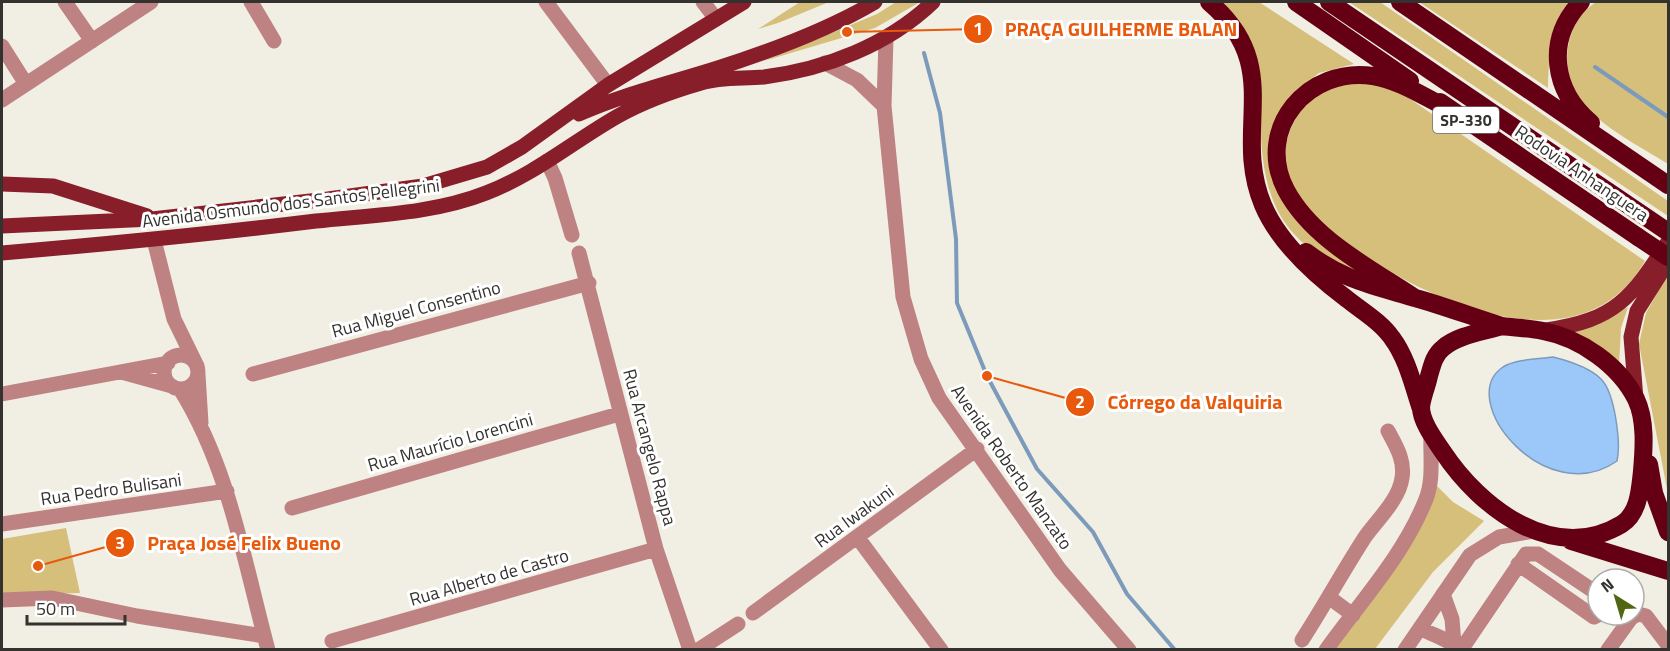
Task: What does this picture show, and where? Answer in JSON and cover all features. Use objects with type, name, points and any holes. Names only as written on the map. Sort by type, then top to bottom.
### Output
[{"type":"highway","points":[[1209,2],[1227,18],[1247,50],[1251,66],[1252,160],[1264,206],[1280,232],[1316,276],[1391,337],[1402,353],[1431,434],[1467,485],[1484,501],[1534,531],[1668,572]]},
{"type":"highway","name":"Rodovia Anhanguera","points":[[1296,2],[1668,257]]},
{"type":"highway","name":"Rodovia Anhanguera","points":[[1329,2],[1668,232]]},
{"type":"highway","points":[[1400,2],[1663,182]]},
{"type":"highway","points":[[1581,2],[1570,16],[1560,39],[1558,61],[1560,81],[1567,98],[1579,113],[1663,182]]},
{"type":"highway","points":[[1415,297],[1336,245],[1304,215],[1281,178],[1277,147],[1286,116],[1306,92],[1329,79],[1342,76],[1374,76],[1388,80],[1449,109]]},
{"type":"highway","points":[[1280,232],[1323,265],[1363,285],[1415,297],[1502,326],[1543,330],[1581,344],[1605,360],[1617,372],[1636,399],[1654,493],[1668,532]]},
{"type":"highway","points":[[1421,409],[1432,366],[1443,348],[1463,337],[1502,326]]},
{"type":"highway","points":[[1564,539],[1586,538],[1606,532],[1625,522],[1635,508],[1640,490],[1644,442]]},
{"type":"highway","points":[[1654,493],[1668,514]]},
{"type":"main road","name":"Avenida Osmundo dos Santos Pellegrini","points":[[2,226],[152,219],[423,186],[487,167],[608,85],[744,2]]},
{"type":"main road","points":[[719,68],[817,30],[875,2]]},
{"type":"main road","name":"Avenida Osmundo dos Santos Pellegrini","points":[[2,254],[154,240],[429,208],[486,193],[547,161],[620,115],[704,82],[766,76],[825,63],[886,38],[933,2]]},
{"type":"main road","name":"Avenida Osmundo dos Santos Pellegrini","points":[[543,131],[613,99],[719,68]]},
{"type":"main road","name":"Avenida Osmundo dos Santos Pellegrini","points":[[667,95],[719,68]]},
{"type":"main road","points":[[2,184],[36,184],[72,191],[145,214],[152,219],[154,240]]},
{"type":"main road","points":[[1543,330],[1585,322],[1617,306],[1638,287],[1668,242]]},
{"type":"main road","points":[[1636,399],[1631,337],[1637,311],[1668,262]]},
{"type":"street","points":[[65,2],[92,41]]},
{"type":"street","points":[[2,100],[151,2]]},
{"type":"street","points":[[251,2],[274,41]]},
{"type":"street","points":[[546,2],[608,85]]},
{"type":"street","points":[[703,2],[716,19]]},
{"type":"street","name":"Avenida Roberto Manzato","points":[[886,38],[884,106],[903,297],[921,359],[939,398],[977,449],[1059,570],[1129,650]]},
{"type":"street","points":[[2,46],[26,84]]},
{"type":"street","points":[[825,63],[857,80],[884,106]]},
{"type":"street","points":[[547,161],[555,178],[572,235]]},
{"type":"street","points":[[154,240],[174,319],[197,369],[201,423]]},
{"type":"street","name":"Rua Arcangelo Rappa","points":[[579,253],[589,283],[619,414],[656,549],[690,650]]},
{"type":"street","name":"Rua Miguel Consentino","points":[[253,374],[589,283]]},
{"type":"street","points":[[2,600],[52,598],[266,643],[227,492],[201,423],[176,388],[165,378],[170,360],[174,319]]},
{"type":"street","points":[[2,394],[123,372],[188,357],[197,369]]},
{"type":"street","points":[[123,372],[176,388],[193,384],[197,369]]},
{"type":"street","name":"Rua Maurício Lorencini","points":[[292,508],[619,414]]},
{"type":"street","points":[[1302,640],[1330,598],[1342,573],[1393,498],[1402,480],[1402,458],[1388,431]]},
{"type":"street","points":[[1326,650],[1388,568],[1426,498],[1430,481],[1431,434]]},
{"type":"street","name":"Rua Iwakuni","points":[[753,613],[977,449]]},
{"type":"street","name":"Rua Pedro Bulisani","points":[[2,524],[227,492]]},
{"type":"street","points":[[1405,650],[1470,555],[1499,537],[1534,531]]},
{"type":"street","points":[[858,538],[941,650]]},
{"type":"street","name":"Rua Alberto de Castro","points":[[332,641],[656,549]]},
{"type":"street","points":[[1451,647],[1526,554],[1538,554],[1586,586]]},
{"type":"street","points":[[1518,564],[1586,611]]},
{"type":"street","points":[[1443,594],[1452,619],[1451,647]]},
{"type":"street","points":[[1330,598],[1353,615]]},
{"type":"street","points":[[1608,650],[1631,618],[1638,614],[1646,616],[1668,645]]},
{"type":"street","points":[[698,650],[738,624]]},
{"type":"street","points":[[1420,628],[1451,647]]},
{"type":"shaded area","points":[[800,2],[829,2],[758,29]]},
{"type":"shaded area","points":[[896,2],[920,2],[875,28],[764,61],[877,14]]},
{"type":"shaded area","points":[[1218,2],[1259,2],[1354,64],[1319,73],[1293,93],[1272,127],[1269,144],[1272,174],[1366,276],[1320,255],[1301,241],[1287,226],[1277,209],[1269,190],[1262,150],[1257,59],[1240,25]]},
{"type":"shaded area","points":[[1349,2],[1380,2],[1668,201],[1668,216]]},
{"type":"shaded area","points":[[1419,2],[1570,2],[1558,22],[1552,43],[1548,88]]},
{"type":"shaded area","points":[[1596,2],[1668,2],[1668,164],[1598,119],[1584,104],[1574,88],[1568,69],[1569,40],[1581,16]]},
{"type":"shaded area","points":[[1357,81],[1386,86],[1403,94],[1645,261],[1618,294],[1585,313],[1548,320],[1508,317],[1468,307],[1428,291],[1359,252],[1326,228],[1298,198],[1290,183],[1285,152],[1294,123],[1313,98],[1329,86]]},
{"type":"shaded area","points":[[1667,275],[1668,494],[1639,344],[1646,313]]},
{"type":"shaded area","points":[[1628,307],[1621,328],[1619,366],[1575,332],[1600,323]]},
{"type":"shaded area","points":[[1435,484],[1453,502],[1484,521],[1433,572],[1375,649],[1328,650]]},
{"type":"shaded area","points":[[66,528],[80,593],[2,595],[2,539]]},
{"type":"water","points":[[1553,357],[1585,368],[1601,379],[1606,386],[1616,418],[1617,461],[1590,473],[1562,472],[1537,462],[1515,445],[1499,424],[1490,403],[1491,383],[1503,367],[1521,361]]},
{"type":"waterway","points":[[924,53],[940,113],[956,239],[957,303],[987,376],[1037,469],[1093,532],[1127,594],[1175,650]]},
{"type":"waterway","points":[[1595,67],[1668,117]]},
{"type":"place","name":"PRAÇA GUILHERME BALAN","points":[[847,32]]},
{"type":"place","name":"Córrego da Valquiria","points":[[987,376]]},
{"type":"place","name":"Praça José Felix Bueno","points":[[38,566]]}]
